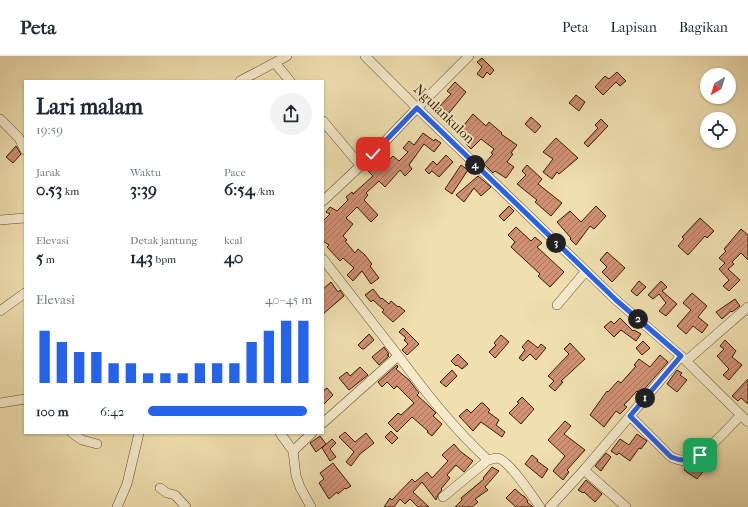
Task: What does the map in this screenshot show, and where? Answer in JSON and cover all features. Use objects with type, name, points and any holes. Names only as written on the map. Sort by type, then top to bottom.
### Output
[{"type":"street","points":[[242,80],[287,56]]},
{"type":"street","name":"Ngulankulon","points":[[365,56],[586,272],[616,300],[684,358],[748,422]]},
{"type":"street","points":[[324,200],[373,154],[469,56]]},
{"type":"street","points":[[275,62],[289,80]]},
{"type":"street","points":[[0,119],[19,138],[24,148]]},
{"type":"street","points":[[324,122],[360,165]]},
{"type":"street","points":[[0,220],[24,218]]},
{"type":"street","points":[[324,260],[398,356],[458,430],[472,446],[488,460]]},
{"type":"street","points":[[557,305],[586,272]]},
{"type":"street","points":[[0,311],[24,294]]},
{"type":"street","points":[[550,507],[630,416],[684,358],[748,306]]},
{"type":"street","points":[[324,422],[398,356]]},
{"type":"street","points":[[0,403],[24,399]]},
{"type":"street","points":[[630,416],[671,457],[685,461],[700,455],[741,414]]},
{"type":"street","points":[[73,434],[82,440],[97,444]]},
{"type":"street","points":[[117,507],[127,484],[139,434]]},
{"type":"street","points":[[281,434],[293,451],[298,482],[311,507]]},
{"type":"street","points":[[293,451],[311,434]]},
{"type":"street","points":[[442,497],[488,460],[497,458],[505,461],[540,507]]},
{"type":"street","points":[[584,470],[626,507]]},
{"type":"street","points":[[160,488],[167,493],[175,495],[186,507]]},
{"type":"building","points":[[482,58],[494,70],[490,75],[487,72],[483,78],[477,74],[482,67],[477,62]]},
{"type":"building","points":[[617,72],[626,81],[620,86],[616,82],[603,95],[595,87],[605,76],[609,79]]},
{"type":"building","points":[[455,82],[466,92],[445,118],[436,110],[451,94],[447,91]]},
{"type":"building","points":[[576,95],[585,102],[579,111],[569,103]]},
{"type":"building","points":[[473,114],[486,126],[489,122],[502,133],[501,134],[517,145],[507,162],[514,167],[506,178],[495,171],[493,173],[484,164],[493,154],[491,153],[494,149],[481,139],[471,149],[466,144],[469,140],[459,131]]},
{"type":"building","points":[[531,117],[541,126],[535,133],[525,124]]},
{"type":"building","points":[[601,119],[608,126],[588,147],[584,143],[598,128],[595,125]]},
{"type":"building","points":[[423,133],[434,141],[435,139],[441,143],[434,152],[424,144],[409,165],[412,169],[405,176],[400,170],[385,187],[379,181],[366,193],[368,195],[364,200],[378,215],[371,222],[357,207],[346,218],[353,224],[343,236],[347,240],[345,241],[355,253],[358,249],[365,255],[372,264],[370,266],[379,278],[371,284],[362,271],[353,281],[347,275],[354,268],[343,258],[340,261],[327,247],[329,245],[324,242],[324,220],[330,214],[326,212],[330,207],[337,211],[348,200],[346,197],[352,192],[353,194],[373,176],[366,169],[376,159],[383,166],[393,156],[399,161],[408,152],[403,148],[409,141],[414,145]]},
{"type":"building","points":[[556,138],[578,158],[559,174],[557,172],[552,179],[543,172],[553,159],[543,152]]},
{"type":"building","points":[[16,146],[21,154],[13,163],[6,157]]},
{"type":"building","points":[[446,155],[453,162],[439,177],[432,171],[429,174],[425,170],[433,161],[437,165]]},
{"type":"building","points":[[461,165],[468,170],[452,194],[445,189]]},
{"type":"building","points":[[527,165],[542,179],[538,184],[562,203],[551,216],[535,202],[537,200],[517,184],[526,175],[522,171]]},
{"type":"building","points":[[478,176],[491,187],[481,196],[474,188],[464,202],[456,195]]},
{"type":"building","points":[[509,206],[514,211],[504,221],[499,216]]},
{"type":"building","points":[[596,206],[606,216],[594,229],[590,226],[576,245],[557,222],[570,211],[581,222]]},
{"type":"building","points":[[700,218],[714,231],[707,238],[705,236],[688,255],[678,246],[684,239],[682,237]]},
{"type":"building","points":[[516,227],[531,241],[535,237],[542,243],[537,247],[564,272],[550,287],[538,276],[540,274],[511,247],[515,242],[508,235]]},
{"type":"building","points":[[741,229],[748,235],[748,260],[741,253],[732,262],[734,264],[728,269],[740,280],[729,291],[723,286],[729,280],[719,269],[725,263],[719,258],[726,251],[724,249]]},
{"type":"building","points":[[607,252],[625,268],[612,282],[602,272],[607,267],[600,260]]},
{"type":"building","points":[[639,281],[646,287],[637,296],[631,291]]},
{"type":"building","points":[[661,281],[667,287],[662,291],[677,304],[666,316],[659,311],[666,303],[659,294],[653,299],[648,295]]},
{"type":"building","points":[[331,282],[338,292],[340,290],[344,296],[324,313],[324,288]]},
{"type":"building","points":[[373,289],[381,299],[382,298],[389,304],[391,301],[405,311],[393,322],[382,312],[384,310],[373,300],[371,302],[365,295]]},
{"type":"building","points":[[692,293],[707,306],[698,317],[708,325],[702,333],[693,326],[686,334],[677,326],[691,310],[683,303]]},
{"type":"building","points":[[735,299],[740,306],[732,312],[731,311],[722,319],[716,312]]},
{"type":"building","points":[[620,318],[633,331],[634,330],[641,334],[636,341],[621,330],[614,337],[604,327],[611,321],[614,324]]},
{"type":"building","points":[[403,328],[419,344],[407,355],[402,350],[408,344],[404,340],[406,338],[399,332]]},
{"type":"building","points":[[369,334],[374,340],[362,349],[358,345]]},
{"type":"building","points":[[501,335],[509,342],[495,358],[489,352],[496,345],[494,343]]},
{"type":"building","points":[[528,340],[538,348],[541,344],[546,348],[536,360],[530,354],[523,361],[519,358],[525,350],[522,347]]},
{"type":"building","points":[[725,340],[736,351],[732,357],[742,365],[729,380],[723,375],[729,369],[717,356],[724,349],[720,346]]},
{"type":"building","points":[[643,341],[650,348],[642,355],[636,348]]},
{"type":"building","points":[[570,343],[585,359],[561,381],[563,382],[555,391],[549,386],[554,381],[548,376],[569,354],[564,349]]},
{"type":"building","points":[[384,347],[389,354],[387,355],[389,356],[379,365],[372,357]]},
{"type":"building","points":[[458,354],[468,364],[462,369],[451,361]]},
{"type":"building","points":[[660,355],[668,362],[640,394],[637,391],[624,405],[627,407],[620,414],[616,411],[604,427],[590,415],[607,391],[608,392],[618,381],[621,383],[636,366],[634,365],[639,359],[650,367]]},
{"type":"building","points":[[397,365],[398,367],[396,369],[409,380],[419,393],[417,395],[436,413],[433,416],[442,424],[432,436],[412,417],[397,432],[388,423],[398,413],[401,415],[414,403],[397,386],[394,389],[387,382],[382,387],[378,382]]},
{"type":"building","points":[[360,367],[368,375],[349,390],[339,378],[347,372],[350,376]]},
{"type":"building","points":[[452,370],[457,376],[446,387],[440,382]]},
{"type":"building","points":[[677,370],[682,373],[680,375],[687,380],[677,392],[667,384]]},
{"type":"building","points":[[748,379],[748,404],[741,398],[738,401],[732,396]]},
{"type":"building","points":[[327,388],[333,395],[324,404],[324,390]]},
{"type":"building","points":[[522,397],[534,409],[521,424],[509,413],[519,403],[517,402]]},
{"type":"building","points":[[481,403],[483,403],[490,410],[488,412],[499,420],[496,425],[505,432],[502,437],[481,422],[473,431],[459,416],[467,409],[471,413]]},
{"type":"building","points":[[565,421],[571,426],[564,434],[585,450],[567,470],[569,472],[563,480],[553,471],[565,456],[548,440]]},
{"type":"building","points":[[391,431],[398,438],[392,444],[385,437]]},
{"type":"building","points":[[345,432],[355,442],[366,433],[374,443],[360,454],[351,466],[346,462],[354,452],[339,437]]},
{"type":"building","points":[[637,434],[647,441],[641,449],[639,448],[630,461],[619,453],[617,455],[611,451],[620,439],[629,445]]},
{"type":"building","points":[[320,436],[326,444],[316,452],[310,443]]},
{"type":"building","points":[[332,439],[336,443],[330,449],[336,457],[330,461],[322,448]]},
{"type":"building","points":[[454,444],[460,451],[473,461],[464,472],[456,465],[447,475],[450,478],[441,489],[442,490],[436,500],[422,482],[413,492],[429,507],[418,507],[410,499],[405,504],[400,499],[394,507],[384,507],[390,498],[392,500],[412,479],[415,482],[427,472],[432,478],[448,461],[442,455]]},
{"type":"building","points":[[606,453],[611,457],[601,471],[595,466]]},
{"type":"building","points":[[532,455],[538,460],[537,461],[548,469],[542,478],[525,464]]},
{"type":"building","points":[[333,463],[351,486],[346,489],[345,488],[338,494],[337,492],[329,499],[319,483],[324,479],[320,473]]},
{"type":"building","points":[[700,463],[706,468],[697,479],[684,470],[686,467],[692,466],[696,469]]},
{"type":"building","points":[[492,467],[499,471],[485,487],[488,490],[475,499],[478,502],[472,507],[455,507],[462,500],[461,498],[484,479],[483,478]]},
{"type":"building","points":[[586,480],[602,494],[595,502],[584,492],[583,493],[578,490]]},
{"type":"building","points":[[515,489],[524,496],[528,501],[527,502],[533,507],[516,507],[506,498]]},
{"type":"route","points":[[373,154],[417,108],[616,300],[681,356],[630,416],[671,457],[685,461],[700,455]]}]
